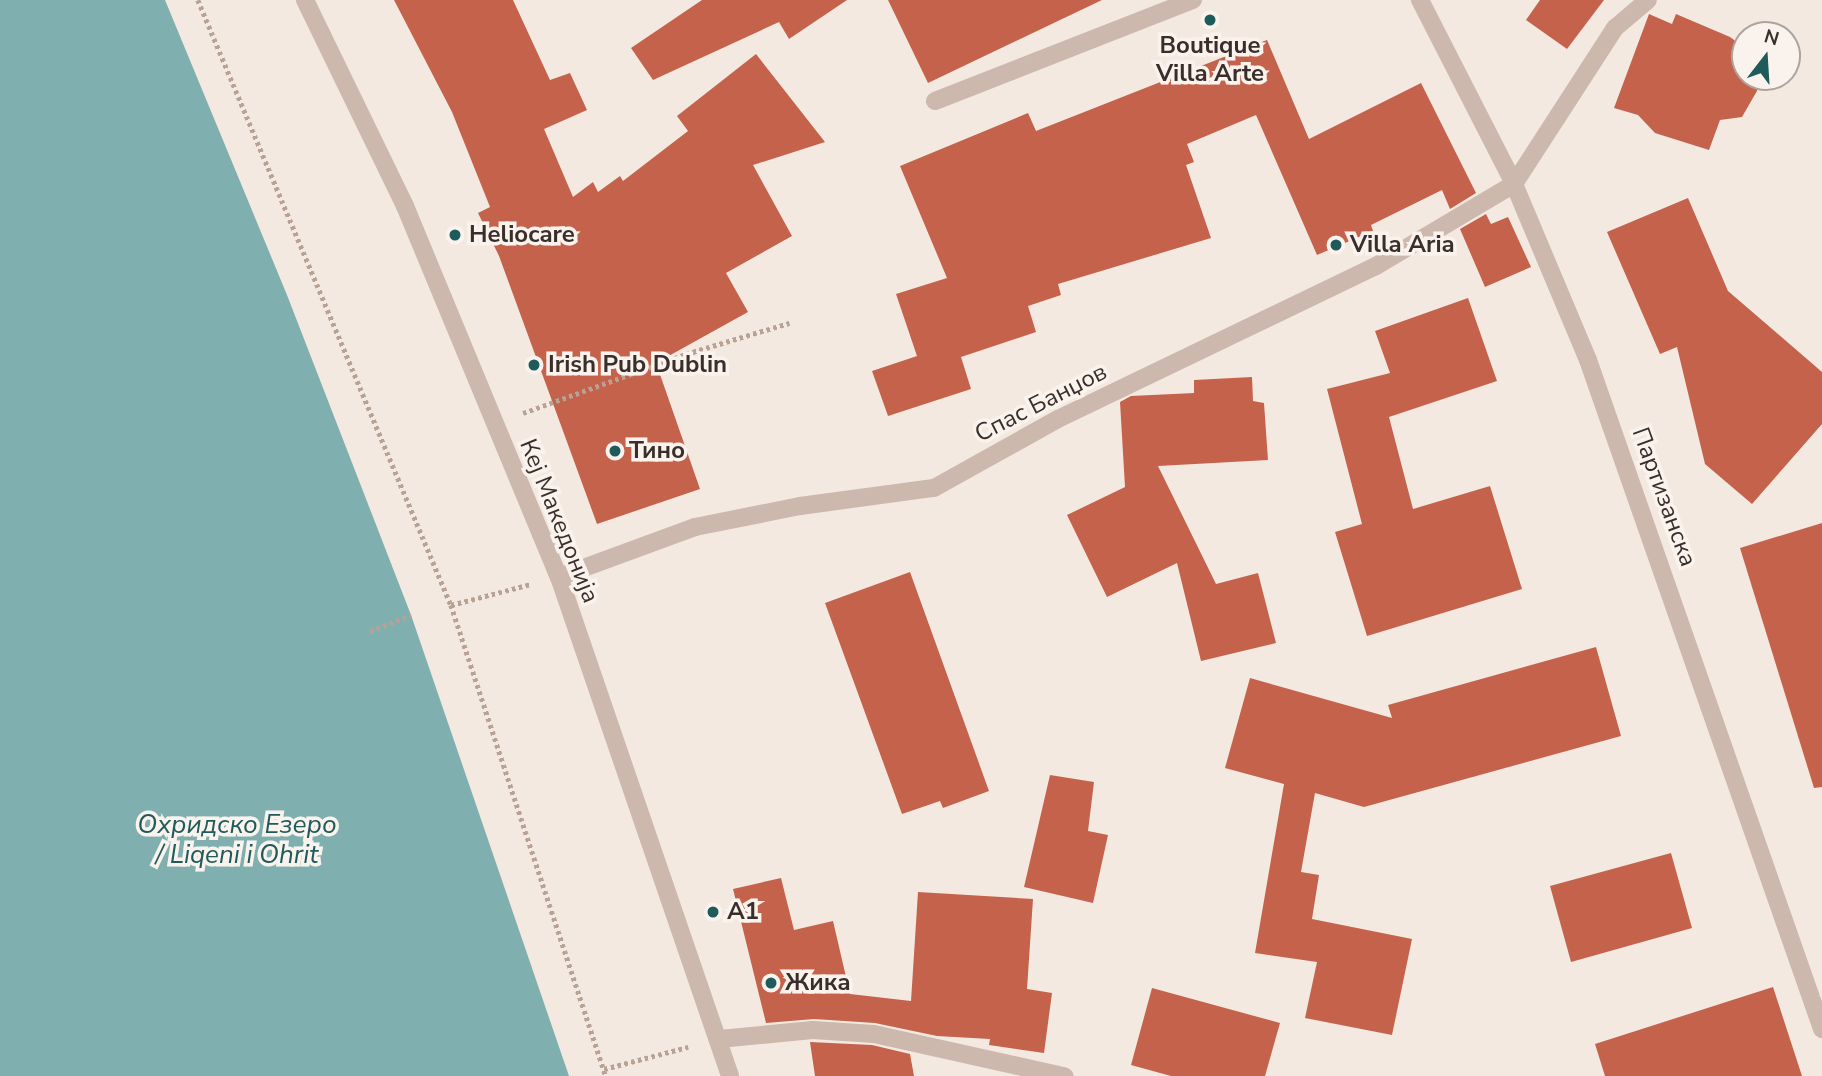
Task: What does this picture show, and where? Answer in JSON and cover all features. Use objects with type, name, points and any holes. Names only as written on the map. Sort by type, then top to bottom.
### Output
[{"type":"street","name":"Кеј Македонија","points":[[304,0],[405,206],[493,424],[559,577],[730,1076]]},
{"type":"street","points":[[935,101],[1193,0]]},
{"type":"street","name":"Партизанска","points":[[1420,0],[1514,184],[1611,423],[1822,1028]]},
{"type":"street","points":[[1514,184],[1591,61],[1615,28],[1648,0]]},
{"type":"street","name":"Спас Банџов","points":[[559,577],[695,527],[800,506],[934,488],[1058,419],[1376,266],[1514,184]]},
{"type":"street","points":[[719,1039],[813,1030],[874,1034],[1064,1076]]},
{"type":"path","points":[[198,0],[451,605],[606,1076]]},
{"type":"path","points":[[493,424],[686,354],[789,323]]},
{"type":"path","points":[[451,605],[559,577]]},
{"type":"path","points":[[370,631],[411,615]]},
{"type":"path","points":[[604,1069],[719,1039]]},
{"type":"water","name":"Охридско Езеро / Liqeni i Ohrit","points":[[0,0],[165,0],[287,295],[411,615],[569,1076],[0,1076]]},
{"type":"building","points":[[394,0],[513,0],[550,80],[570,73],[587,110],[544,129],[573,197],[593,182],[598,192],[620,176],[623,181],[688,131],[677,116],[756,54],[825,142],[753,165],[792,236],[726,273],[748,312],[656,363],[700,489],[597,524],[499,256],[478,213],[490,207],[452,112]]},
{"type":"building","points":[[702,0],[847,0],[789,39],[779,22],[653,80],[631,48]]},
{"type":"building","points":[[888,0],[1102,0],[928,83]]},
{"type":"building","points":[[1540,0],[1604,0],[1567,49],[1526,20]]},
{"type":"building","points":[[1649,14],[1672,24],[1676,14],[1730,37],[1731,91],[1757,91],[1742,117],[1720,120],[1709,150],[1655,133],[1638,115],[1614,108]]},
{"type":"building","points":[[1267,40],[1309,139],[1421,83],[1476,193],[1450,209],[1442,190],[1371,225],[1373,231],[1317,255],[1256,115],[1187,144],[1194,162],[1186,165],[1211,238],[1058,284],[1061,295],[1028,306],[1036,332],[961,357],[971,389],[888,416],[872,371],[917,356],[896,294],[947,278],[900,166],[1028,113],[1036,131]]},
{"type":"building","points":[[1688,198],[1728,291],[1822,372],[1822,424],[1752,504],[1705,464],[1677,347],[1660,354],[1607,232]]},
{"type":"building","points":[[1486,214],[1491,224],[1508,217],[1531,267],[1485,287],[1460,229]]},
{"type":"building","points":[[1468,298],[1497,381],[1389,417],[1413,509],[1490,486],[1522,589],[1367,636],[1335,532],[1362,524],[1327,389],[1390,373],[1375,331]]},
{"type":"building","points":[[1252,377],[1253,401],[1264,403],[1268,460],[1158,466],[1216,584],[1258,573],[1276,643],[1201,661],[1177,563],[1107,597],[1067,515],[1125,487],[1120,402],[1131,396],[1194,393],[1194,380]]},
{"type":"building","points":[[1822,523],[1822,787],[1814,788],[1740,548]]},
{"type":"building","points":[[910,572],[989,791],[943,808],[940,801],[902,814],[825,603]]},
{"type":"building","points":[[1596,647],[1621,736],[1364,807],[1315,793],[1301,872],[1319,875],[1312,919],[1412,939],[1392,1035],[1305,1018],[1317,962],[1255,953],[1284,784],[1225,768],[1250,678],[1392,718],[1388,705]]},
{"type":"building","points":[[1050,775],[1094,782],[1088,831],[1108,835],[1093,903],[1024,887]]},
{"type":"building","points":[[1671,853],[1692,928],[1571,962],[1550,886]]},
{"type":"building","points":[[781,878],[794,930],[833,921],[850,994],[911,1001],[918,892],[1033,899],[1027,989],[1052,993],[1044,1053],[989,1045],[990,1039],[937,1036],[875,1023],[814,1019],[766,1023],[733,889]]},
{"type":"building","points":[[1773,987],[1802,1076],[1605,1076],[1595,1044]]},
{"type":"building","points":[[1152,988],[1280,1023],[1265,1076],[1171,1076],[1131,1065]]},
{"type":"building","points":[[810,1042],[872,1045],[910,1054],[914,1076],[815,1076]]},
{"type":"place","name":"Boutique Villa Arte","points":[[1210,20]]},
{"type":"place","name":"Heliocare","points":[[455,235]]},
{"type":"place","name":"Villa Aria","points":[[1336,245]]},
{"type":"place","name":"Irish Pub Dublin","points":[[534,365]]},
{"type":"place","name":"Тино","points":[[615,451]]},
{"type":"place","name":"A1","points":[[713,912]]},
{"type":"place","name":"Жика","points":[[771,983]]}]
